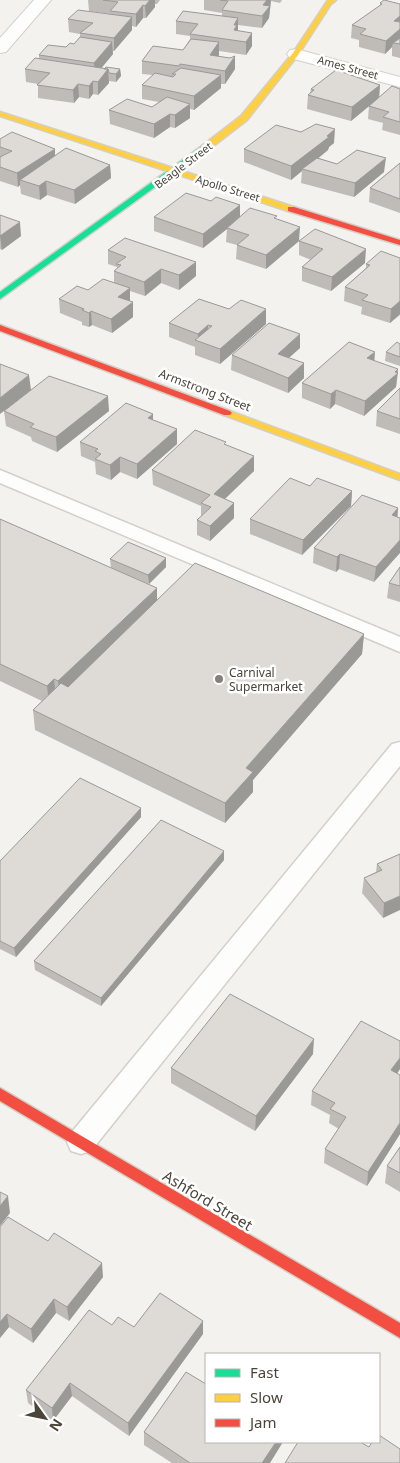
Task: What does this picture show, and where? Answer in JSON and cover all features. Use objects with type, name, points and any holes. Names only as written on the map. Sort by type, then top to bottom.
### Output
[{"type":"street","points":[[0,48],[43,0]]},
{"type":"street","name":"Beagle Street","points":[[0,296],[174,172],[244,118],[296,54],[328,3],[333,0]]},
{"type":"street","name":"Ames Street","points":[[296,54],[400,82]]},
{"type":"street","name":"Apollo Street","points":[[0,114],[174,172],[400,243]]},
{"type":"street","name":"Armstrong Street","points":[[0,328],[400,477]]},
{"type":"street","name":"Ashford Street","points":[[0,1094],[400,1331]]},
{"type":"lane","points":[[0,476],[400,645]]},
{"type":"lane","points":[[81,1142],[400,750]]},
{"type":"building","points":[[103,0],[150,0],[136,14],[110,11],[118,2]]},
{"type":"building","points":[[220,0],[267,0],[263,5],[270,6],[262,16],[222,10],[228,1]]},
{"type":"building","points":[[384,0],[400,4],[400,16],[394,21],[400,22],[400,29],[386,41],[360,34],[366,29],[352,25],[382,4],[380,3]]},
{"type":"building","points":[[78,10],[132,17],[114,38],[80,33],[93,23],[68,19]]},
{"type":"building","points":[[183,11],[238,18],[234,25],[237,25],[234,30],[252,33],[246,42],[190,34],[198,24],[176,21]]},
{"type":"building","points":[[80,37],[112,42],[94,63],[39,55],[48,45],[66,47],[70,43],[74,44]]},
{"type":"building","points":[[400,38],[400,44],[393,43]]},
{"type":"building","points":[[191,39],[219,42],[210,55],[230,58],[235,56],[225,71],[180,64],[179,66],[142,61],[153,46],[183,50]]},
{"type":"building","points":[[35,58],[108,69],[98,82],[93,81],[89,86],[78,84],[73,90],[37,85],[50,73],[25,69]]},
{"type":"building","points":[[106,67],[120,69],[116,74],[109,73],[108,69],[104,69]]},
{"type":"building","points":[[181,68],[221,75],[194,96],[142,85],[155,73],[173,77],[176,74],[172,74]]},
{"type":"building","points":[[336,70],[380,85],[352,107],[308,95],[314,90],[311,89]]},
{"type":"building","points":[[392,86],[400,89],[400,122],[383,117],[389,112],[369,106]]},
{"type":"building","points":[[167,97],[190,104],[175,115],[170,114],[154,124],[109,110],[127,99],[152,107]]},
{"type":"building","points":[[316,124],[335,129],[327,136],[329,137],[291,166],[244,149],[276,125],[301,132]]},
{"type":"building","points":[[12,132],[55,149],[17,173],[0,167],[0,157],[12,151],[0,147],[0,139]]},
{"type":"building","points":[[66,148],[110,165],[74,190],[46,181],[39,186],[20,180]]},
{"type":"building","points":[[357,150],[386,158],[355,183],[302,169],[317,158],[337,164]]},
{"type":"building","points":[[400,163],[400,199],[370,188]]},
{"type":"building","points":[[186,193],[211,201],[216,197],[240,205],[203,234],[154,217]]},
{"type":"building","points":[[250,208],[277,216],[274,218],[300,227],[266,255],[237,245],[249,235],[227,228]]},
{"type":"building","points":[[0,215],[20,222],[0,236]]},
{"type":"building","points":[[315,229],[366,249],[332,277],[302,267],[323,249],[299,241]]},
{"type":"building","points":[[125,238],[196,262],[179,275],[161,269],[144,282],[114,271],[121,265],[116,264],[126,257],[108,250]]},
{"type":"building","points":[[381,251],[400,258],[400,301],[391,309],[362,300],[368,295],[345,287],[370,265],[366,264]]},
{"type":"building","points":[[103,279],[130,288],[118,297],[133,302],[111,319],[91,311],[89,313],[82,310],[84,309],[59,299],[77,286],[88,290]]},
{"type":"building","points":[[199,299],[229,309],[241,300],[266,309],[220,349],[195,340],[212,326],[208,325],[198,334],[169,323]]},
{"type":"building","points":[[269,323],[300,334],[278,354],[304,363],[288,378],[232,355]]},
{"type":"building","points":[[349,342],[375,352],[367,358],[398,369],[395,372],[398,373],[365,401],[336,390],[331,394],[302,383]]},
{"type":"building","points":[[397,342],[400,344],[400,357],[386,352]]},
{"type":"building","points":[[0,364],[29,375],[0,398]]},
{"type":"building","points":[[49,376],[108,396],[56,437],[30,427],[34,424],[4,411]]},
{"type":"building","points":[[400,388],[400,419],[377,411]]},
{"type":"building","points":[[126,403],[153,414],[148,418],[177,429],[137,464],[120,457],[110,465],[95,459],[101,454],[95,451],[98,449],[80,442]]},
{"type":"building","points":[[195,430],[226,442],[224,444],[254,456],[214,494],[234,503],[210,526],[197,520],[211,507],[201,503],[210,495],[152,470]]},
{"type":"building","points":[[290,478],[310,486],[317,478],[352,491],[303,540],[250,519]]},
{"type":"building","points":[[362,495],[398,508],[392,515],[400,518],[400,540],[376,567],[340,554],[337,557],[314,548]]},
{"type":"building","points":[[0,519],[157,588],[58,681],[54,679],[47,686],[0,664]]},
{"type":"building","points":[[128,542],[166,558],[148,575],[110,559]]},
{"type":"building","name":"Carnival Supermarket","points":[[195,563],[364,634],[246,768],[253,772],[225,803],[33,710],[61,683],[68,687]]},
{"type":"building","points":[[400,567],[400,586],[389,583]]},
{"type":"building","points":[[80,778],[141,808],[14,948],[0,941],[0,861]]},
{"type":"building","points":[[161,820],[224,851],[101,998],[34,961]]},
{"type":"building","points":[[400,854],[400,896],[384,903],[364,878],[382,870],[377,864]]},
{"type":"building","points":[[230,994],[314,1039],[256,1116],[171,1068]]},
{"type":"building","points":[[361,1021],[400,1041],[400,1058],[391,1070],[400,1075],[400,1123],[368,1172],[325,1149],[346,1117],[330,1109],[335,1103],[312,1091]]},
{"type":"building","points":[[400,1147],[400,1173],[387,1166]]},
{"type":"building","points":[[0,1192],[8,1196],[0,1206]]},
{"type":"building","points":[[8,1217],[48,1241],[54,1233],[102,1263],[67,1307],[54,1299],[31,1329],[7,1314],[0,1322],[0,1227]]},
{"type":"building","points":[[160,1293],[203,1321],[128,1423],[70,1383],[52,1408],[26,1390],[89,1310],[112,1325],[118,1317],[134,1327]]},
{"type":"building","points":[[186,1372],[205,1383],[205,1443],[275,1443],[262,1463],[190,1463],[144,1432]]},
{"type":"building","points":[[380,1436],[400,1449],[400,1463],[285,1463],[297,1443],[362,1443],[369,1447],[371,1443],[380,1443]]},
{"type":"traffic: fast","points":[[0,296],[205,148]]},
{"type":"traffic: slow","points":[[205,148],[244,118],[296,54],[328,3],[333,0]]},
{"type":"traffic: slow","points":[[0,114],[291,209]]},
{"type":"traffic: slow","points":[[227,413],[400,477]]},
{"type":"traffic: jam","points":[[291,209],[400,243]]},
{"type":"traffic: jam","points":[[0,328],[227,413]]},
{"type":"traffic: jam","points":[[0,1094],[400,1331]]},
{"type":"place","name":"Carnival Supermarket","points":[[219,679]]}]
